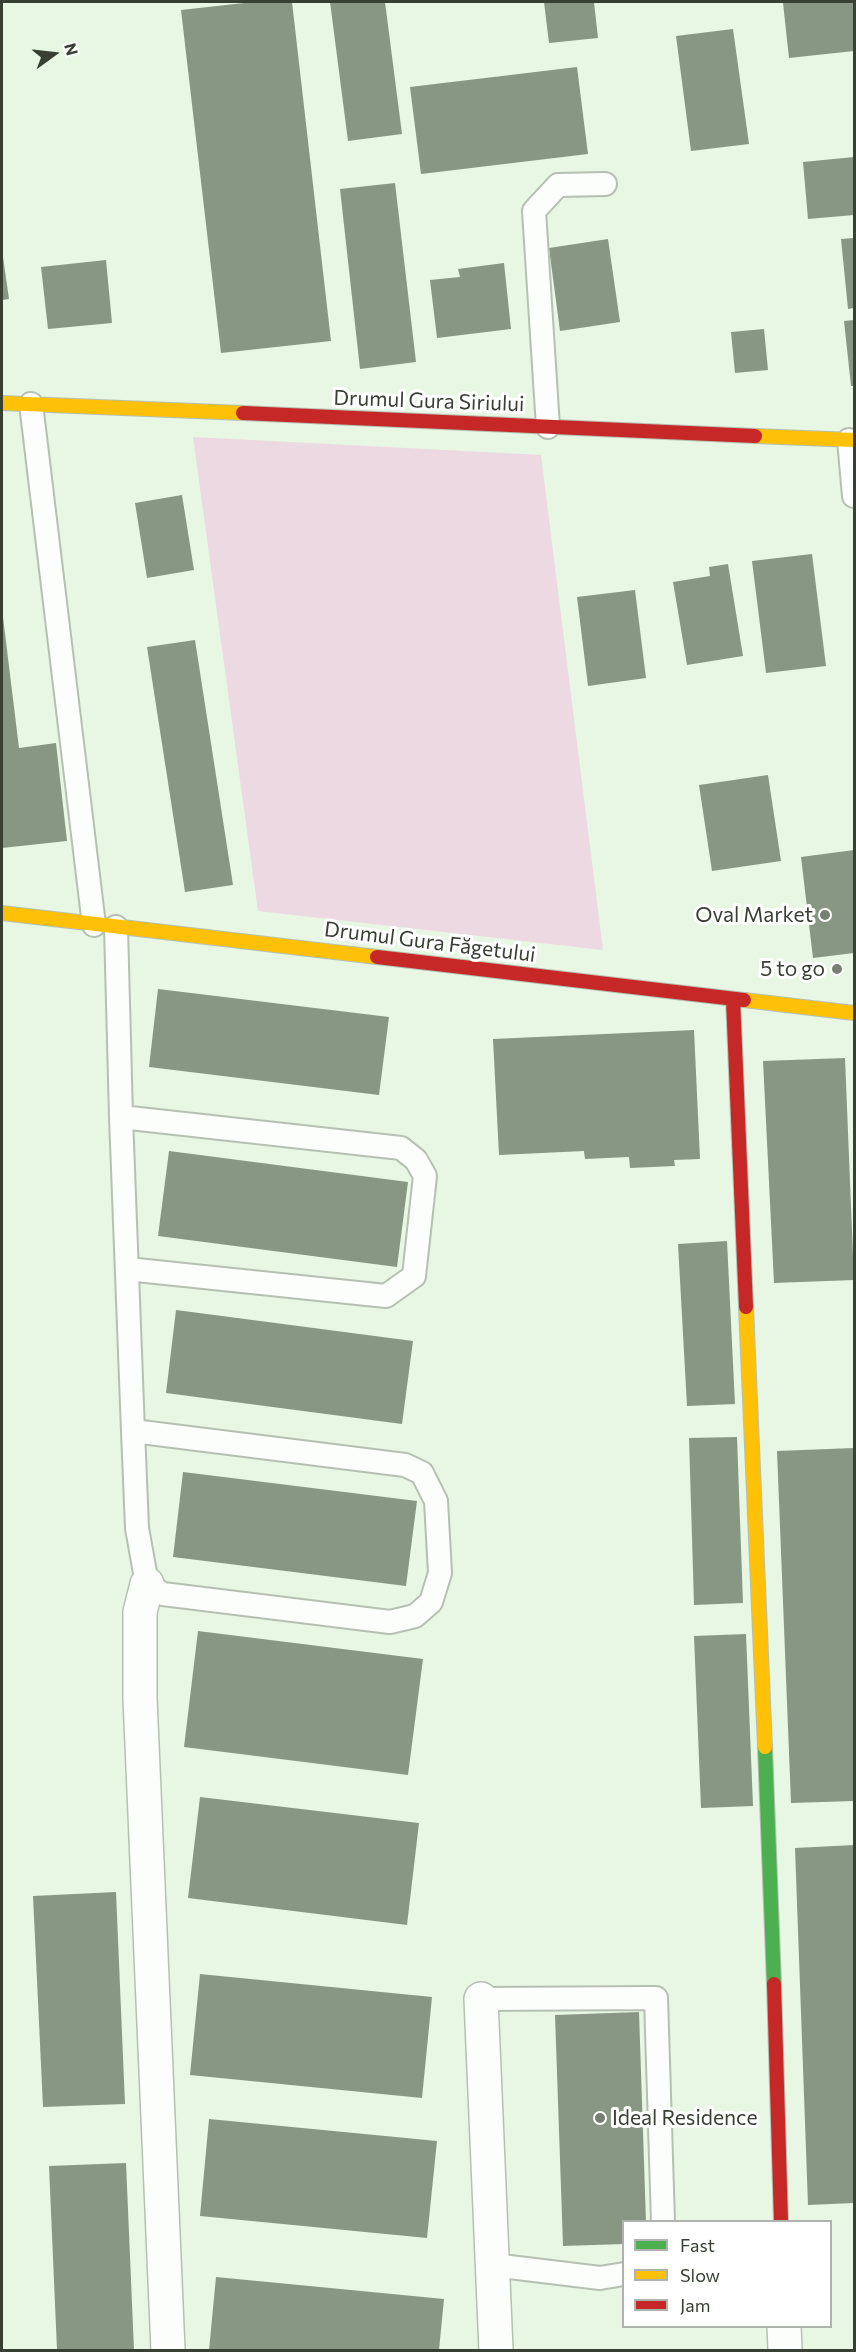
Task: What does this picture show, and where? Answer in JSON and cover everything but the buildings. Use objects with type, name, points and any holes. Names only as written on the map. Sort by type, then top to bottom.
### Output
[{"type":"street","name":"Drumul Gura Siriului","points":[[2,403],[852,440]]},
{"type":"street","name":"Drumul Gura Făgetului","points":[[2,913],[855,1013]]},
{"type":"street","points":[[733,999],[767,1783],[781,2220]]},
{"type":"street","points":[[147,1584],[140,1612],[140,1698],[168,2350]]},
{"type":"street","points":[[481,1999],[496,2350]]},
{"type":"street","points":[[784,2328],[785,2350]]},
{"type":"lane","points":[[548,427],[534,211],[558,185],[605,184]]},
{"type":"lane","points":[[31,404],[105,926],[121,1117],[126,1269],[137,1528],[147,1584],[163,1594],[390,1622],[415,1616],[431,1602],[440,1573],[436,1501],[422,1473],[405,1465],[133,1431]]},
{"type":"lane","points":[[852,440],[855,496]]},
{"type":"lane","points":[[121,1117],[401,1148],[416,1160],[425,1176],[414,1276],[386,1296],[126,1269]]},
{"type":"lane","points":[[481,1999],[656,1998],[663,2220]]},
{"type":"lane","points":[[493,2265],[600,2278],[622,2274]]},
{"type":"shaded area","points":[[193,437],[541,455],[603,950],[258,911]]},
{"type":"traffic: fast","points":[[765,1747],[774,1984]]},
{"type":"traffic: slow","points":[[2,403],[243,413]]},
{"type":"traffic: slow","points":[[755,436],[854,440]]},
{"type":"traffic: slow","points":[[2,913],[377,957]]},
{"type":"traffic: slow","points":[[744,1000],[854,1013]]},
{"type":"traffic: slow","points":[[746,1307],[765,1747]]},
{"type":"traffic: jam","points":[[243,413],[755,436]]},
{"type":"traffic: jam","points":[[377,957],[744,1000]]},
{"type":"traffic: jam","points":[[733,999],[746,1307]]},
{"type":"traffic: jam","points":[[774,1984],[781,2220]]},
{"type":"place","name":"Oval Market","points":[[825,915]]},
{"type":"place","name":"5 to go","points":[[837,969]]},
{"type":"place","name":"Ideal Residence","points":[[600,2118]]}]
